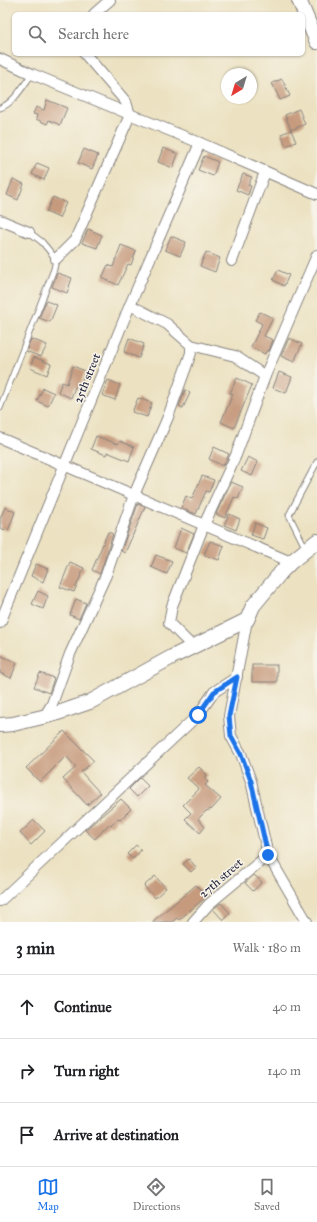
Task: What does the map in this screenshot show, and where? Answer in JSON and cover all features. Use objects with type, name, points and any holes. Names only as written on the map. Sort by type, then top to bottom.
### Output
[{"type":"street","points":[[96,12],[110,0]]},
{"type":"street","points":[[298,0],[303,12]]},
{"type":"street","points":[[305,15],[317,42]]},
{"type":"street","points":[[56,259],[75,240],[130,115],[126,102],[88,56]]},
{"type":"street","points":[[0,59],[32,74],[200,143],[317,194]]},
{"type":"street","name":"25th street","points":[[0,623],[38,526],[66,466],[130,305],[200,143]]},
{"type":"street","points":[[232,261],[265,172]]},
{"type":"street","points":[[0,220],[29,232]]},
{"type":"street","points":[[193,647],[169,623],[172,606],[204,525],[236,455],[265,376],[317,255]]},
{"type":"street","points":[[130,305],[167,324],[191,346],[235,356],[265,376]]},
{"type":"street","points":[[44,717],[52,704],[70,654],[106,575],[134,495],[168,417],[191,353],[191,346]]},
{"type":"street","points":[[0,438],[291,562]]},
{"type":"street","points":[[307,922],[268,855],[251,781],[241,754],[231,736],[229,716],[247,620],[253,606],[291,562],[312,546]]},
{"type":"street","points":[[0,725],[13,724],[44,717],[90,702],[247,620]]},
{"type":"street","points":[[0,901],[198,715],[214,692],[237,677]]},
{"type":"street","name":"27th street","points":[[193,922],[209,904],[268,855]]},
{"type":"lane","points":[[0,108],[6,106],[14,98],[32,74]]},
{"type":"lane","points":[[0,408],[54,269],[56,259],[42,242],[29,232]]},
{"type":"lane","points":[[312,546],[289,515],[317,462]]},
{"type":"building","points":[[282,79],[290,96],[280,100],[272,83]]},
{"type":"building","points":[[47,100],[67,108],[60,125],[49,120],[47,124],[36,119],[37,115],[33,114],[36,107],[44,110]]},
{"type":"building","points":[[299,109],[305,124],[291,130],[285,115]]},
{"type":"building","points":[[291,130],[296,142],[286,146],[281,134]]},
{"type":"building","points":[[163,148],[178,154],[173,168],[158,162]]},
{"type":"building","points":[[84,149],[98,155],[92,169],[78,163]]},
{"type":"building","points":[[204,156],[218,162],[213,176],[198,170]]},
{"type":"building","points":[[37,163],[49,168],[44,180],[32,174]]},
{"type":"building","points":[[243,174],[252,177],[248,185],[251,186],[248,195],[236,190]]},
{"type":"building","points":[[13,179],[24,184],[18,200],[7,195]]},
{"type":"building","points":[[53,197],[66,203],[59,218],[46,212]]},
{"type":"building","points":[[88,229],[102,235],[97,248],[82,243]]},
{"type":"building","points":[[171,236],[186,242],[180,256],[165,250]]},
{"type":"building","points":[[121,245],[136,251],[131,265],[128,264],[118,285],[102,278],[108,265],[113,267]]},
{"type":"building","points":[[206,252],[220,258],[215,272],[200,266]]},
{"type":"building","points":[[278,270],[289,275],[284,286],[273,280]]},
{"type":"building","points":[[57,273],[72,278],[67,293],[52,287]]},
{"type":"building","points":[[46,301],[57,305],[50,322],[39,318]]},
{"type":"building","points":[[260,312],[273,318],[264,336],[273,340],[269,351],[267,350],[265,354],[251,347],[262,324],[255,320]]},
{"type":"building","points":[[129,338],[144,344],[139,358],[124,352]]},
{"type":"building","points":[[289,338],[302,344],[294,362],[281,356]]},
{"type":"building","points":[[31,339],[47,345],[41,357],[26,351]]},
{"type":"building","points":[[34,357],[51,364],[47,375],[30,368]]},
{"type":"building","points":[[73,366],[85,371],[79,389],[75,387],[71,398],[58,392],[62,382],[67,384]]},
{"type":"building","points":[[279,372],[292,377],[286,393],[273,388]]},
{"type":"building","points":[[237,378],[252,385],[234,428],[221,422],[233,394],[230,393]]},
{"type":"building","points":[[108,380],[120,385],[115,400],[102,395]]},
{"type":"building","points":[[43,388],[54,393],[48,406],[37,401]]},
{"type":"building","points":[[185,390],[190,393],[183,408],[179,406]]},
{"type":"building","points":[[138,398],[152,403],[147,417],[132,412]]},
{"type":"building","points":[[96,436],[118,444],[120,441],[134,447],[129,461],[107,452],[106,455],[91,449]]},
{"type":"building","points":[[214,447],[229,454],[223,466],[209,459]]},
{"type":"building","points":[[248,457],[258,462],[252,476],[241,471]]},
{"type":"building","points":[[202,476],[214,480],[209,492],[206,491],[196,514],[181,508],[186,496],[192,499]]},
{"type":"building","points":[[231,482],[243,487],[238,499],[234,497],[225,518],[216,514]]},
{"type":"building","points":[[138,504],[145,507],[125,553],[121,551]]},
{"type":"building","points":[[5,507],[15,512],[8,531],[0,528],[0,519]]},
{"type":"building","points":[[229,514],[240,519],[236,530],[224,525]]},
{"type":"building","points":[[255,523],[267,528],[263,539],[251,535]]},
{"type":"building","points":[[181,528],[194,534],[186,553],[174,548]]},
{"type":"building","points":[[108,532],[113,534],[100,574],[92,570]]},
{"type":"building","points":[[210,541],[224,546],[219,560],[204,555]]},
{"type":"building","points":[[156,555],[172,561],[167,574],[151,567]]},
{"type":"building","points":[[70,562],[84,568],[74,592],[60,587]]},
{"type":"building","points":[[36,564],[48,569],[43,582],[31,576]]},
{"type":"building","points":[[38,591],[48,596],[43,609],[32,604]]},
{"type":"building","points":[[76,599],[86,603],[79,619],[70,615]]},
{"type":"building","points":[[0,655],[17,663],[11,678],[0,673]]},
{"type":"building","points":[[252,665],[277,665],[277,682],[252,682]]},
{"type":"building","points":[[40,673],[54,678],[49,693],[34,687]]},
{"type":"building","points":[[64,731],[94,761],[81,772],[100,793],[87,805],[63,779],[76,767],[66,756],[40,782],[26,768]]},
{"type":"building","points":[[199,767],[207,775],[204,778],[208,782],[205,785],[221,799],[212,809],[206,811],[198,819],[205,827],[200,833],[185,819],[191,813],[183,805],[199,789],[187,778]]},
{"type":"building","points":[[140,778],[148,786],[137,797],[129,789]]},
{"type":"building","points":[[121,799],[131,809],[120,820],[118,818],[111,826],[109,824],[95,839],[85,830]]},
{"type":"building","points":[[34,820],[45,831],[31,845],[20,833]]},
{"type":"building","points":[[136,845],[141,850],[133,859],[127,854]]},
{"type":"building","points":[[189,859],[196,867],[191,872],[183,864]]},
{"type":"building","points":[[254,875],[262,882],[253,891],[245,883]]},
{"type":"building","points":[[155,876],[166,888],[155,898],[144,886]]},
{"type":"building","points":[[196,885],[207,896],[179,920],[177,918],[172,922],[152,922]]},
{"type":"building","points":[[221,903],[230,913],[223,920],[213,909]]},
{"type":"route","points":[[198,715],[214,692],[237,677],[229,716],[231,736],[241,754],[251,781],[268,855]]}]
